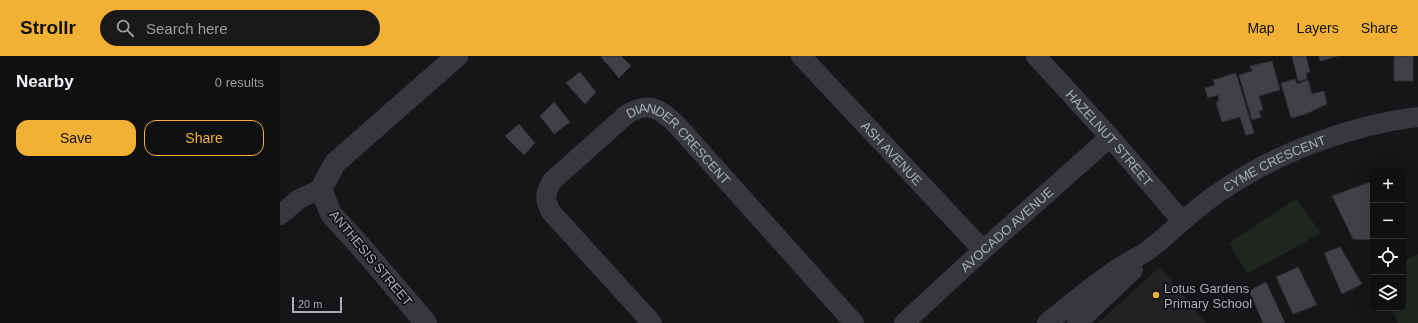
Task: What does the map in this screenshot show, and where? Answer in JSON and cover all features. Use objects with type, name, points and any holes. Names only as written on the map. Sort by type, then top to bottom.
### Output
[{"type":"street","points":[[280,215],[298,199],[321,189],[335,163],[457,56]]},
{"type":"street","name":"ASH AVENUE","points":[[801,56],[983,250]]},
{"type":"street","name":"HAZELNUT STREET","points":[[1036,56],[1110,137],[1182,221]]},
{"type":"street","name":"DIANDER CRESCENT","points":[[652,323],[552,212],[547,203],[546,195],[552,181],[626,115],[635,109],[645,107],[653,108],[664,113],[676,124],[854,323]]},
{"type":"street","name":"CYME CRESCENT","points":[[1047,323],[1115,270],[1149,249],[1220,191],[1249,173],[1281,157],[1335,136],[1394,120],[1418,117]]},
{"type":"street","name":"AVOCADO AVENUE","points":[[904,323],[983,250],[1110,137]]},
{"type":"street","name":"ANTHESIS STREET","points":[[321,189],[331,214],[426,323]]},
{"type":"street","name":"CYME CRESCENT","points":[[1077,323],[1130,274],[1149,249]]},
{"type":"shaded area","points":[[1296,199],[1321,233],[1247,274],[1229,243]]},
{"type":"shaded area","points":[[1417,254],[1418,255],[1418,323],[1398,323],[1392,311],[1406,311],[1406,260]]},
{"type":"shaded area","name":"Lotus Gardens Primary School","points":[[1160,267],[1206,323],[1098,323]]},
{"type":"building","points":[[621,56],[631,66],[619,78],[601,57]]},
{"type":"building","points":[[1292,56],[1306,56],[1310,72],[1306,73],[1307,79],[1298,81]]},
{"type":"building","points":[[1319,56],[1338,56],[1320,61]]},
{"type":"building","points":[[1394,56],[1413,56],[1413,81],[1394,81]]},
{"type":"building","points":[[1272,61],[1280,90],[1259,96],[1263,110],[1259,111],[1261,117],[1252,120],[1239,75],[1252,71],[1250,66]]},
{"type":"building","points":[[580,72],[596,92],[585,104],[566,83]]},
{"type":"building","points":[[1236,73],[1254,133],[1246,135],[1240,117],[1222,122],[1216,102],[1219,101],[1218,95],[1208,98],[1205,88],[1215,85],[1213,80]]},
{"type":"building","points":[[1295,79],[1297,84],[1308,80],[1312,94],[1324,91],[1327,104],[1306,114],[1291,118],[1281,83]]},
{"type":"building","points":[[554,102],[570,122],[554,134],[540,116]]},
{"type":"building","points":[[519,124],[535,143],[524,155],[505,136]]},
{"type":"building","points":[[1370,182],[1370,240],[1353,239],[1332,196]]},
{"type":"building","points":[[1340,247],[1362,284],[1342,294],[1324,253]]},
{"type":"building","points":[[1298,267],[1317,305],[1293,314],[1276,277]]},
{"type":"building","points":[[1266,282],[1285,323],[1263,323],[1249,291]]},
{"type":"place","name":"Lotus Gardens Primary School","points":[[1156,295]]}]
